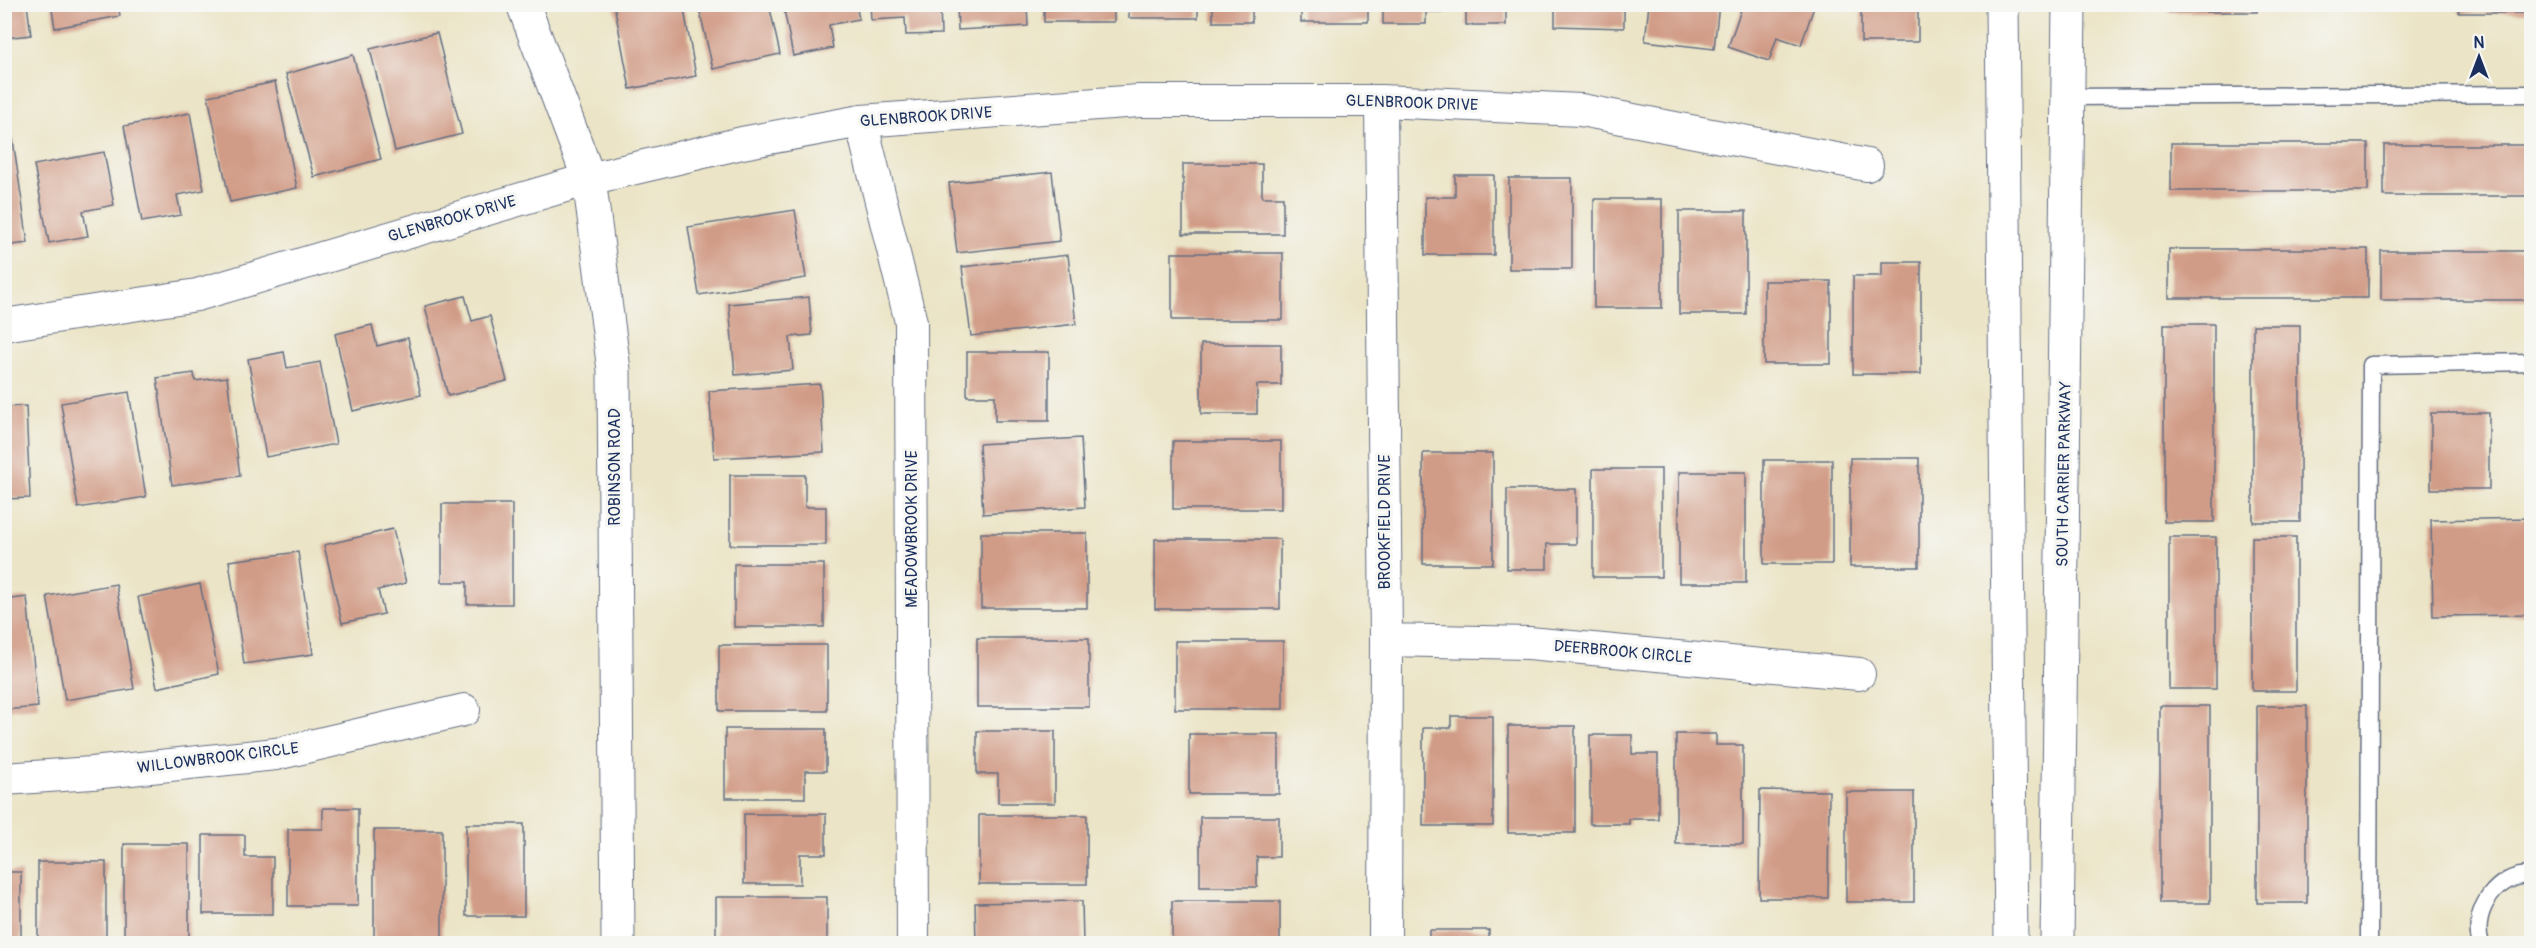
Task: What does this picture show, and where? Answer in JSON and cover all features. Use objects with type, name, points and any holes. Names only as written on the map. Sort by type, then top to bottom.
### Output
[{"type":"main road","name":"ROBINSON ROAD","points":[[523,4],[589,179],[614,370],[618,944]]},
{"type":"main road","points":[[2002,4],[2011,944]]},
{"type":"main road","name":"SOUTH CARRIER PARKWAY","points":[[2057,944],[2069,4]]},
{"type":"street","name":"GLENBROOK DRIVE","points":[[4,325],[197,295],[589,179],[742,143],[861,121],[1139,101],[1381,101],[1581,110],[1867,165]]},
{"type":"street","name":"BROOKFIELD DRIVE","points":[[1381,101],[1386,640],[1384,944]]},
{"type":"street","name":"MEADOWBROOK DRIVE","points":[[861,121],[912,322],[913,944]]},
{"type":"street","name":"DEERBROOK CIRCLE","points":[[1386,640],[1528,644],[1859,674]]},
{"type":"street","name":"WILLOWBROOK CIRCLE","points":[[4,779],[92,773],[276,754],[464,710]]},
{"type":"lane","points":[[2069,98],[2532,94]]},
{"type":"lane","points":[[2369,944],[2371,365],[2532,362]]},
{"type":"lane","points":[[2481,944],[2479,919],[2484,903],[2495,889],[2509,879],[2532,875]]},
{"type":"building","points":[[4,4],[27,4],[31,35],[4,38]]},
{"type":"building","points":[[51,4],[118,4],[120,16],[55,28]]},
{"type":"building","points":[[614,4],[683,4],[696,76],[630,89]]},
{"type":"building","points":[[698,4],[769,4],[780,54],[713,69]]},
{"type":"building","points":[[783,4],[856,4],[859,19],[829,25],[833,48],[793,56]]},
{"type":"building","points":[[870,4],[940,4],[941,34],[906,35],[905,18],[871,20]]},
{"type":"building","points":[[957,4],[1027,4],[1028,26],[958,30]]},
{"type":"building","points":[[1044,4],[1114,4],[1114,22],[1044,22]]},
{"type":"building","points":[[1129,4],[1198,4],[1198,18],[1129,18]]},
{"type":"building","points":[[1213,4],[1252,4],[1252,22],[1213,22]]},
{"type":"building","points":[[1301,4],[1368,4],[1368,22],[1301,22]]},
{"type":"building","points":[[1383,4],[1451,4],[1451,12],[1426,12],[1426,24],[1383,24]]},
{"type":"building","points":[[1555,4],[1624,4],[1624,28],[1555,26]]},
{"type":"building","points":[[1649,4],[1719,4],[1714,49],[1645,41]]},
{"type":"building","points":[[1743,4],[1815,4],[1801,45],[1777,37],[1769,61],[1728,47]]},
{"type":"building","points":[[1861,4],[1918,4],[1918,42],[1861,42]]},
{"type":"building","points":[[2169,4],[2257,4],[2257,12],[2169,12]]},
{"type":"building","points":[[2459,4],[2532,4],[2532,13],[2459,13]]},
{"type":"building","points":[[1466,5],[1506,5],[1506,25],[1466,25]]},
{"type":"building","points":[[437,33],[462,134],[395,151],[370,49]]},
{"type":"building","points":[[353,55],[381,159],[314,177],[286,74]]},
{"type":"building","points":[[275,82],[297,188],[230,202],[208,96]]},
{"type":"building","points":[[190,113],[204,190],[177,195],[181,215],[142,222],[124,126]]},
{"type":"building","points":[[13,140],[28,243],[4,246],[4,141]]},
{"type":"building","points":[[2171,143],[2368,143],[2368,191],[2171,191]]},
{"type":"building","points":[[2384,145],[2532,145],[2532,196],[2384,196]]},
{"type":"building","points":[[104,152],[114,205],[83,211],[88,236],[49,243],[34,165]]},
{"type":"building","points":[[1183,164],[1262,164],[1262,197],[1283,197],[1283,234],[1183,234]]},
{"type":"building","points":[[1052,172],[1060,241],[957,253],[949,183]]},
{"type":"building","points":[[1455,175],[1494,175],[1494,255],[1425,255],[1425,197],[1455,197]]},
{"type":"building","points":[[1509,178],[1572,178],[1572,269],[1509,269]]},
{"type":"building","points":[[1594,199],[1662,199],[1662,308],[1594,308]]},
{"type":"building","points":[[795,210],[806,278],[699,295],[688,227]]},
{"type":"building","points":[[1679,211],[1746,211],[1746,314],[1679,314]]},
{"type":"building","points":[[2169,249],[2368,249],[2368,298],[2169,298]]},
{"type":"building","points":[[2381,251],[2532,251],[2532,300],[2381,300]]},
{"type":"building","points":[[1172,253],[1283,253],[1283,320],[1172,320]]},
{"type":"building","points":[[1068,255],[1076,324],[971,336],[962,267]]},
{"type":"building","points":[[1882,262],[1921,262],[1921,374],[1853,374],[1853,276],[1882,276]]},
{"type":"building","points":[[1764,281],[1831,281],[1831,364],[1764,364]]},
{"type":"building","points":[[465,296],[472,321],[490,316],[507,381],[448,396],[425,306]]},
{"type":"building","points":[[809,297],[812,335],[790,337],[793,370],[735,375],[729,304]]},
{"type":"building","points":[[2164,324],[2214,324],[2214,522],[2164,522]]},
{"type":"building","points":[[372,325],[377,346],[408,338],[421,395],[353,411],[335,334]]},
{"type":"building","points":[[2253,325],[2300,325],[2300,522],[2253,522]]},
{"type":"building","points":[[1201,344],[1281,344],[1281,385],[1257,385],[1257,414],[1201,414]]},
{"type":"building","points":[[284,352],[287,368],[320,362],[336,444],[266,457],[248,359]]},
{"type":"building","points":[[967,352],[1049,352],[1049,421],[995,421],[995,396],[967,396]]},
{"type":"building","points":[[194,373],[195,381],[227,377],[240,476],[172,485],[157,378]]},
{"type":"building","points":[[820,384],[824,452],[714,458],[709,391]]},
{"type":"building","points":[[129,392],[146,497],[78,508],[61,403]]},
{"type":"building","points":[[26,406],[30,498],[4,499],[4,407]]},
{"type":"building","points":[[2431,413],[2489,413],[2489,489],[2431,489]]},
{"type":"building","points":[[1081,438],[1085,507],[983,514],[979,444]]},
{"type":"building","points":[[1173,441],[1281,441],[1281,509],[1173,509]]},
{"type":"building","points":[[1423,453],[1493,453],[1493,564],[1423,564]]},
{"type":"building","points":[[1850,458],[1919,458],[1919,567],[1850,567]]},
{"type":"building","points":[[1764,460],[1832,460],[1832,564],[1764,564]]},
{"type":"building","points":[[1593,469],[1661,469],[1661,577],[1593,577]]},
{"type":"building","points":[[1679,472],[1746,472],[1746,583],[1679,583]]},
{"type":"building","points":[[730,475],[805,475],[805,507],[826,507],[826,545],[730,545]]},
{"type":"building","points":[[1507,489],[1576,489],[1576,544],[1547,544],[1547,569],[1507,569]]},
{"type":"building","points":[[442,504],[512,504],[512,604],[467,604],[467,582],[442,582]]},
{"type":"building","points":[[2532,518],[2532,615],[2433,616],[2431,520]]},
{"type":"building","points":[[393,529],[406,583],[378,590],[384,614],[342,623],[324,545]]},
{"type":"building","points":[[981,533],[1087,533],[1087,608],[981,608]]},
{"type":"building","points":[[2169,537],[2216,537],[2216,689],[2169,689]]},
{"type":"building","points":[[2252,537],[2296,537],[2296,691],[2252,691]]},
{"type":"building","points":[[1155,539],[1280,539],[1280,609],[1155,609]]},
{"type":"building","points":[[298,552],[313,654],[244,664],[229,561]]},
{"type":"building","points":[[734,564],[824,564],[824,627],[734,627]]},
{"type":"building","points":[[116,584],[134,689],[65,700],[47,596]]},
{"type":"building","points":[[200,584],[219,674],[157,688],[138,597]]},
{"type":"building","points":[[27,597],[38,707],[4,710],[4,600]]},
{"type":"building","points":[[977,638],[1089,638],[1089,707],[977,707]]},
{"type":"building","points":[[1175,641],[1283,641],[1283,709],[1175,709]]},
{"type":"building","points":[[719,645],[827,645],[827,711],[719,711]]},
{"type":"building","points":[[2160,706],[2210,706],[2210,903],[2160,903]]},
{"type":"building","points":[[2257,706],[2307,706],[2307,903],[2257,903]]},
{"type":"building","points":[[1451,716],[1493,716],[1493,826],[1423,826],[1423,728],[1451,728]]},
{"type":"building","points":[[1508,726],[1575,726],[1575,833],[1508,833]]},
{"type":"building","points":[[725,729],[826,729],[826,771],[805,771],[805,798],[725,798]]},
{"type":"building","points":[[977,731],[1055,731],[1055,803],[998,803],[998,774],[977,774]]},
{"type":"building","points":[[1189,734],[1279,734],[1279,794],[1189,794]]},
{"type":"building","points":[[1676,734],[1716,734],[1716,745],[1743,745],[1743,844],[1676,844]]},
{"type":"building","points":[[1590,735],[1632,735],[1632,754],[1658,754],[1658,819],[1629,819],[1629,824],[1590,824]]},
{"type":"building","points":[[1760,790],[1829,791],[1828,898],[1759,898]]},
{"type":"building","points":[[1846,792],[1914,792],[1914,902],[1846,902]]},
{"type":"building","points":[[323,808],[358,808],[358,906],[288,906],[288,829],[323,829]]},
{"type":"building","points":[[744,814],[826,814],[826,854],[800,854],[800,884],[744,884]]},
{"type":"building","points":[[979,815],[1087,815],[1087,884],[979,884]]},
{"type":"building","points":[[1200,817],[1279,817],[1279,857],[1257,857],[1257,887],[1200,887]]},
{"type":"building","points":[[466,824],[524,824],[524,916],[466,916]]},
{"type":"building","points":[[374,830],[442,830],[442,939],[374,939]]},
{"type":"building","points":[[203,835],[245,835],[245,857],[273,857],[273,914],[203,914]]},
{"type":"building","points":[[124,844],[189,844],[189,944],[124,944]]},
{"type":"building","points":[[38,862],[106,862],[106,944],[38,944]]},
{"type":"building","points":[[4,872],[21,872],[21,944],[4,944]]},
{"type":"building","points":[[716,897],[827,897],[827,944],[716,944]]},
{"type":"building","points":[[1082,901],[1083,944],[976,944],[975,903]]},
{"type":"building","points":[[1172,901],[1280,901],[1280,944],[1172,944]]},
{"type":"building","points":[[1429,930],[1489,930],[1489,944],[1429,944]]},
{"type":"building","points":[[1590,941],[1660,941],[1660,944],[1590,944]]}]
